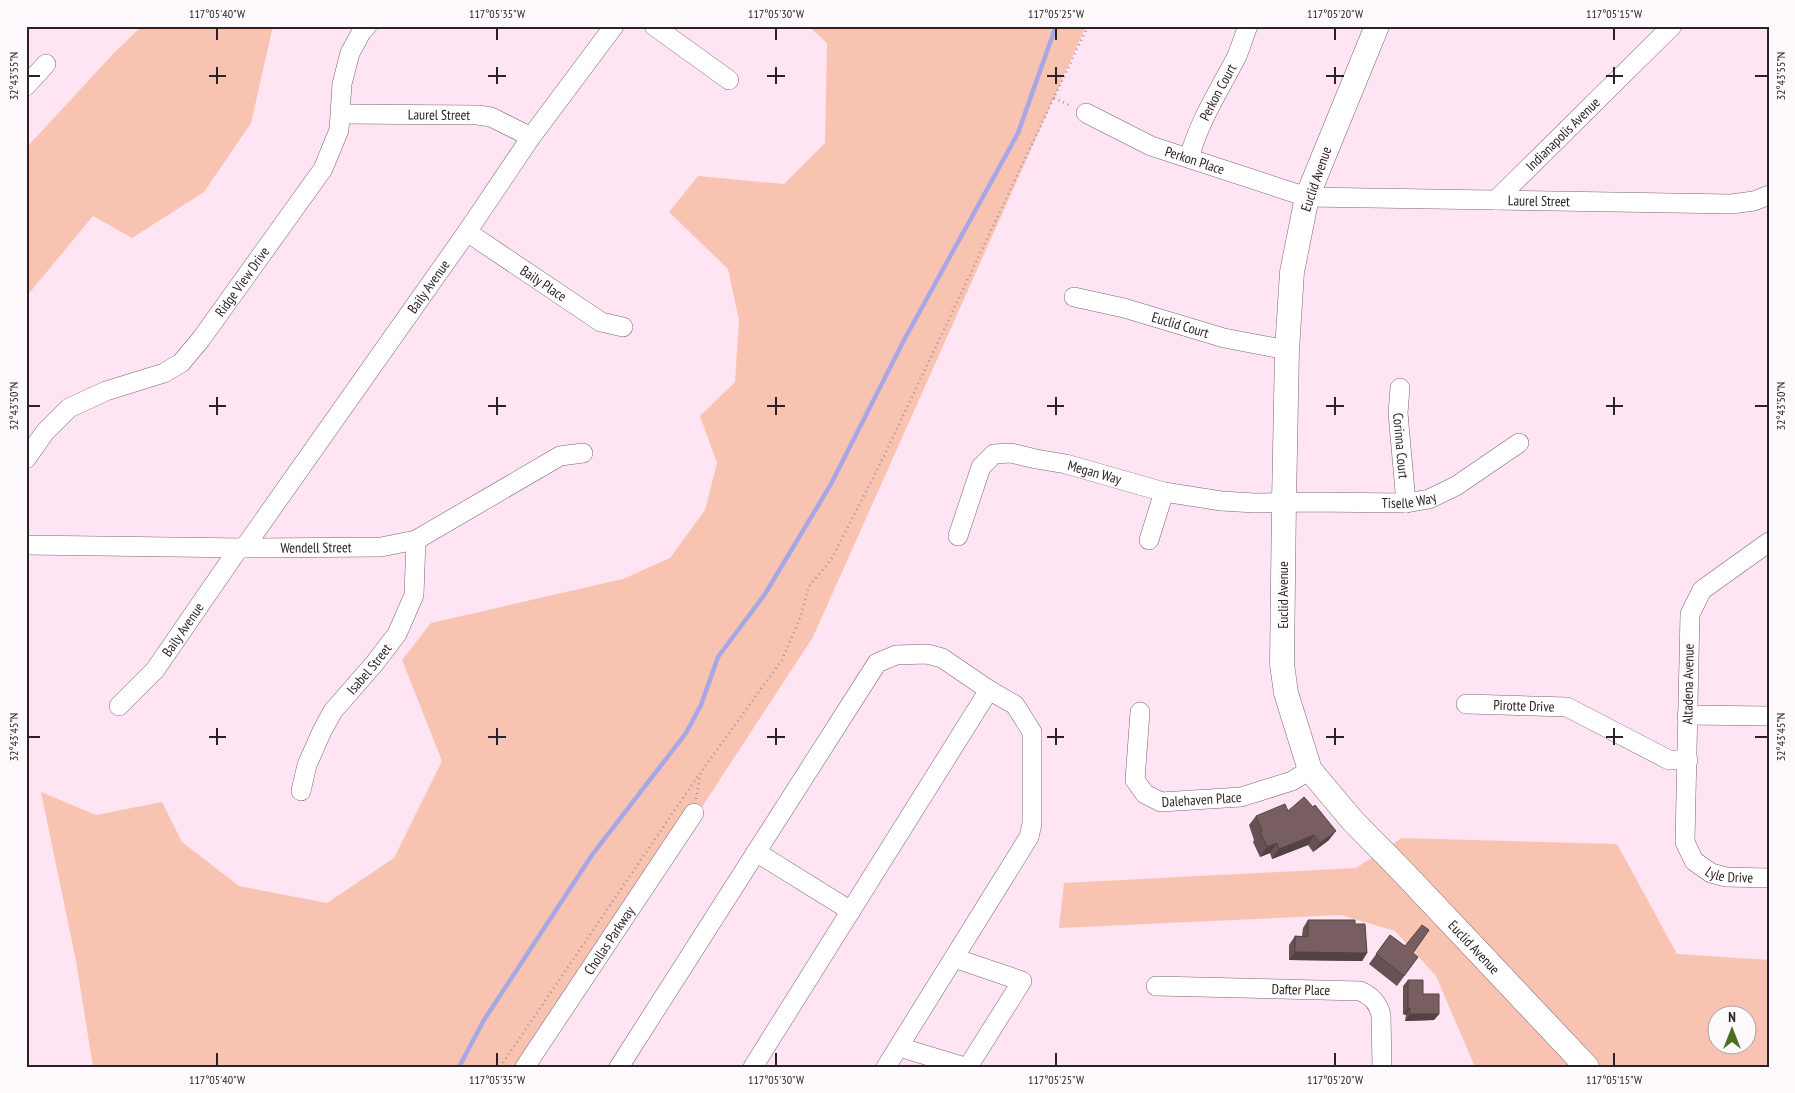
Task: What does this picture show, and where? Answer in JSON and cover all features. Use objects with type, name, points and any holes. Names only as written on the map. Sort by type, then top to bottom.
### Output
[{"type":"main road","name":"Euclid Avenue","points":[[1376,26],[1307,197],[1292,272],[1287,350],[1284,502],[1282,664],[1286,693],[1310,770],[1352,820],[1587,1067]]},
{"type":"street","name":"Ridge View Drive","points":[[26,459],[44,432],[69,408],[106,391],[164,373],[181,363],[201,339],[323,168],[339,130],[342,84],[350,53],[367,26]]},
{"type":"street","name":"Baily Avenue","points":[[119,706],[154,670],[467,232],[531,137],[614,26]]},
{"type":"street","points":[[654,26],[729,80]]},
{"type":"street","name":"Perkon Court","points":[[1189,158],[1195,135],[1212,99],[1238,54],[1248,26]]},
{"type":"street","name":"Indianapolis Avenue","points":[[1496,200],[1672,26]]},
{"type":"street","points":[[26,86],[46,64]]},
{"type":"street","name":"Perkon Place","points":[[1086,113],[1151,146],[1307,197]]},
{"type":"street","name":"Laurel Street","points":[[341,114],[478,114],[491,117],[531,137]]},
{"type":"street","name":"Laurel Street","points":[[1307,197],[1731,204],[1754,201],[1769,195]]},
{"type":"street","name":"Baily Place","points":[[467,232],[601,322],[623,327]]},
{"type":"street","name":"Euclid Court","points":[[1074,297],[1124,308],[1224,338],[1287,350]]},
{"type":"street","name":"Corinna Court","points":[[1400,388],[1398,413],[1406,503]]},
{"type":"street","name":"Tiselle Way","points":[[1284,502],[1406,503],[1429,499],[1456,486],[1519,443]]},
{"type":"street","name":"Wendell Street","points":[[26,545],[241,548],[381,547],[416,540],[560,456],[583,453]]},
{"type":"street","name":"Megan Way","points":[[958,536],[982,467],[994,454],[1011,453],[1066,464],[1164,492],[1221,502],[1284,502]]},
{"type":"street","points":[[1150,540],[1164,492]]},
{"type":"street","name":"Isabel Street","points":[[301,791],[307,765],[333,711],[397,634],[414,595],[416,540]]},
{"type":"street","name":"Altadena Avenue","points":[[1694,861],[1685,842],[1690,614],[1702,590],[1769,542]]},
{"type":"street","points":[[619,1067],[877,663],[896,655],[927,654],[942,658],[989,690],[1016,705],[1032,732],[1032,824],[1029,837],[886,1067]]},
{"type":"street","points":[[752,1067],[989,690]]},
{"type":"street","name":"Pirotte Drive","points":[[1466,704],[1567,707],[1669,760],[1688,760]]},
{"type":"street","name":"Dalehaven Place","points":[[1140,712],[1134,780],[1145,794],[1160,802],[1241,797],[1292,781],[1310,770]]},
{"type":"street","points":[[1687,715],[1769,716]]},
{"type":"street","name":"Chollas Parkway","points":[[529,1065],[694,812]]},
{"type":"street","points":[[756,852],[851,910]]},
{"type":"street","name":"Lyle Drive","points":[[1694,861],[1712,873],[1726,877],[1769,878]]},
{"type":"street","points":[[899,1047],[967,1067],[1022,982],[954,958]]},
{"type":"street","name":"Dafter Place","points":[[1156,986],[1355,990],[1366,993],[1376,1002],[1381,1015],[1382,1067]]},
{"type":"path","points":[[500,1067],[701,772],[782,660],[800,618],[809,586],[831,560],[884,456],[1088,26]]},
{"type":"path","points":[[1054,98],[1086,113]]},
{"type":"path","points":[[694,812],[701,772]]},
{"type":"shaded area","points":[[142,26],[275,26],[272,30],[251,123],[204,192],[132,238],[93,216],[26,297],[26,148],[114,53]]},
{"type":"shaded area","points":[[808,26],[1086,26],[813,637],[532,1067],[93,1067],[76,961],[41,792],[96,815],[162,802],[182,842],[239,886],[327,903],[394,858],[442,761],[402,660],[431,623],[623,579],[670,558],[705,510],[717,463],[700,416],[735,382],[739,320],[728,269],[669,212],[698,176],[784,184],[825,143],[827,43]]},
{"type":"shaded area","points":[[1402,838],[1617,844],[1677,954],[1769,960],[1769,1067],[1475,1067],[1436,976],[1395,931],[1341,915],[1059,928],[1064,883],[1356,868]]},
{"type":"building","points":[[1304,797],[1313,807],[1315,805],[1336,831],[1320,843],[1314,835],[1279,849],[1277,843],[1267,847],[1260,832],[1262,831],[1256,816],[1285,804],[1288,811]]},
{"type":"building","points":[[1308,920],[1355,920],[1355,924],[1365,924],[1367,953],[1295,952],[1295,936],[1308,937]]},
{"type":"building","points":[[1422,925],[1429,930],[1413,953],[1418,957],[1404,976],[1376,954],[1390,935],[1405,946]]},
{"type":"building","points":[[1408,980],[1423,980],[1423,994],[1439,994],[1439,1014],[1410,1014],[1410,1008],[1408,1008]]},
{"type":"waterway","points":[[459,1067],[484,1020],[592,855],[686,733],[701,705],[718,657],[765,594],[831,484],[903,342],[1018,133],[1056,26]]}]
